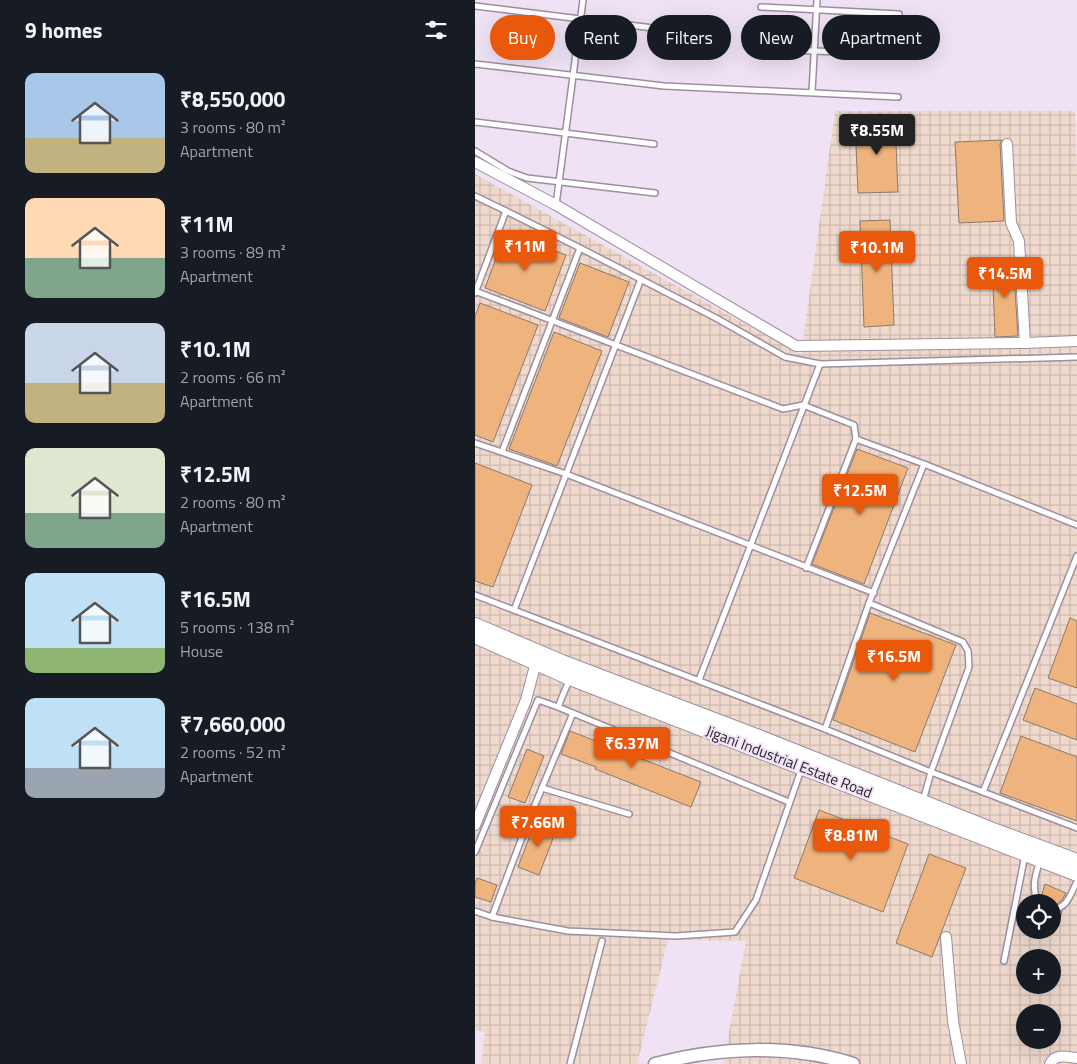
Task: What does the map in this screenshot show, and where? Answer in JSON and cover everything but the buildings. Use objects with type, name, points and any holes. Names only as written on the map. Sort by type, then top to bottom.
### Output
[{"type":"main road","name":"Jigani Industrial Estate Road","points":[[475,625],[562,662],[1077,861]]},
{"type":"main road","name":"Jigani Industrial Estate Road","points":[[475,636],[570,678],[1077,874]]},
{"type":"street","points":[[1007,144],[1011,223],[1019,241],[1025,343]]},
{"type":"street","points":[[475,162],[556,205],[796,346],[1077,341]]},
{"type":"street","points":[[475,825],[526,700],[536,662]]},
{"type":"street","points":[[946,937],[953,1021],[961,1064]]},
{"type":"street","points":[[655,1064],[712,1053],[759,1051],[795,1052],[853,1064]]},
{"type":"street","points":[[1050,1064],[1058,1056],[1077,1058]]},
{"type":"lane","points":[[581,15],[583,0]]},
{"type":"lane","points":[[811,92],[817,0]]},
{"type":"lane","points":[[475,6],[565,17]]},
{"type":"lane","points":[[761,7],[899,14]]},
{"type":"lane","points":[[814,51],[822,51]]},
{"type":"lane","points":[[556,205],[575,60]]},
{"type":"lane","points":[[475,64],[664,86],[899,97]]},
{"type":"lane","points":[[475,122],[654,144]]},
{"type":"lane","points":[[475,151],[514,173],[527,178],[655,193]]},
{"type":"lane","points":[[475,196],[641,279],[785,357],[820,364],[1077,357]]},
{"type":"lane","points":[[506,211],[475,292],[783,409],[803,406],[854,425],[856,439],[806,568]]},
{"type":"lane","points":[[502,452],[581,248]]},
{"type":"lane","points":[[514,610],[641,279]]},
{"type":"lane","points":[[699,680],[820,364]]},
{"type":"lane","points":[[856,439],[1077,525]]},
{"type":"lane","points":[[475,443],[566,474],[874,593]]},
{"type":"lane","points":[[825,729],[869,603],[924,464]]},
{"type":"lane","points":[[983,792],[1077,556]]},
{"type":"lane","points":[[475,595],[699,680],[1077,828]]},
{"type":"lane","points":[[869,603],[963,642],[968,651],[969,667],[931,772],[923,802]]},
{"type":"lane","points":[[558,707],[570,678]]},
{"type":"lane","points":[[475,852],[538,700],[789,802]]},
{"type":"lane","points":[[492,917],[573,713]]},
{"type":"lane","points":[[475,911],[492,917],[568,931],[676,936],[735,932],[756,900],[802,767]]},
{"type":"lane","points":[[542,788],[629,814]]},
{"type":"lane","points":[[1004,961],[1025,854]]},
{"type":"lane","points":[[1035,894],[1034,888],[1040,860]]},
{"type":"lane","points":[[1061,907],[1068,900],[1077,882]]},
{"type":"lane","points":[[570,1064],[602,941]]},
{"type":"shaded area","points":[[835,111],[1075,111],[1077,176],[1077,1064],[723,1064],[746,941],[668,940],[637,1064],[481,1064],[485,1032],[475,1030],[475,174],[801,355]]}]
